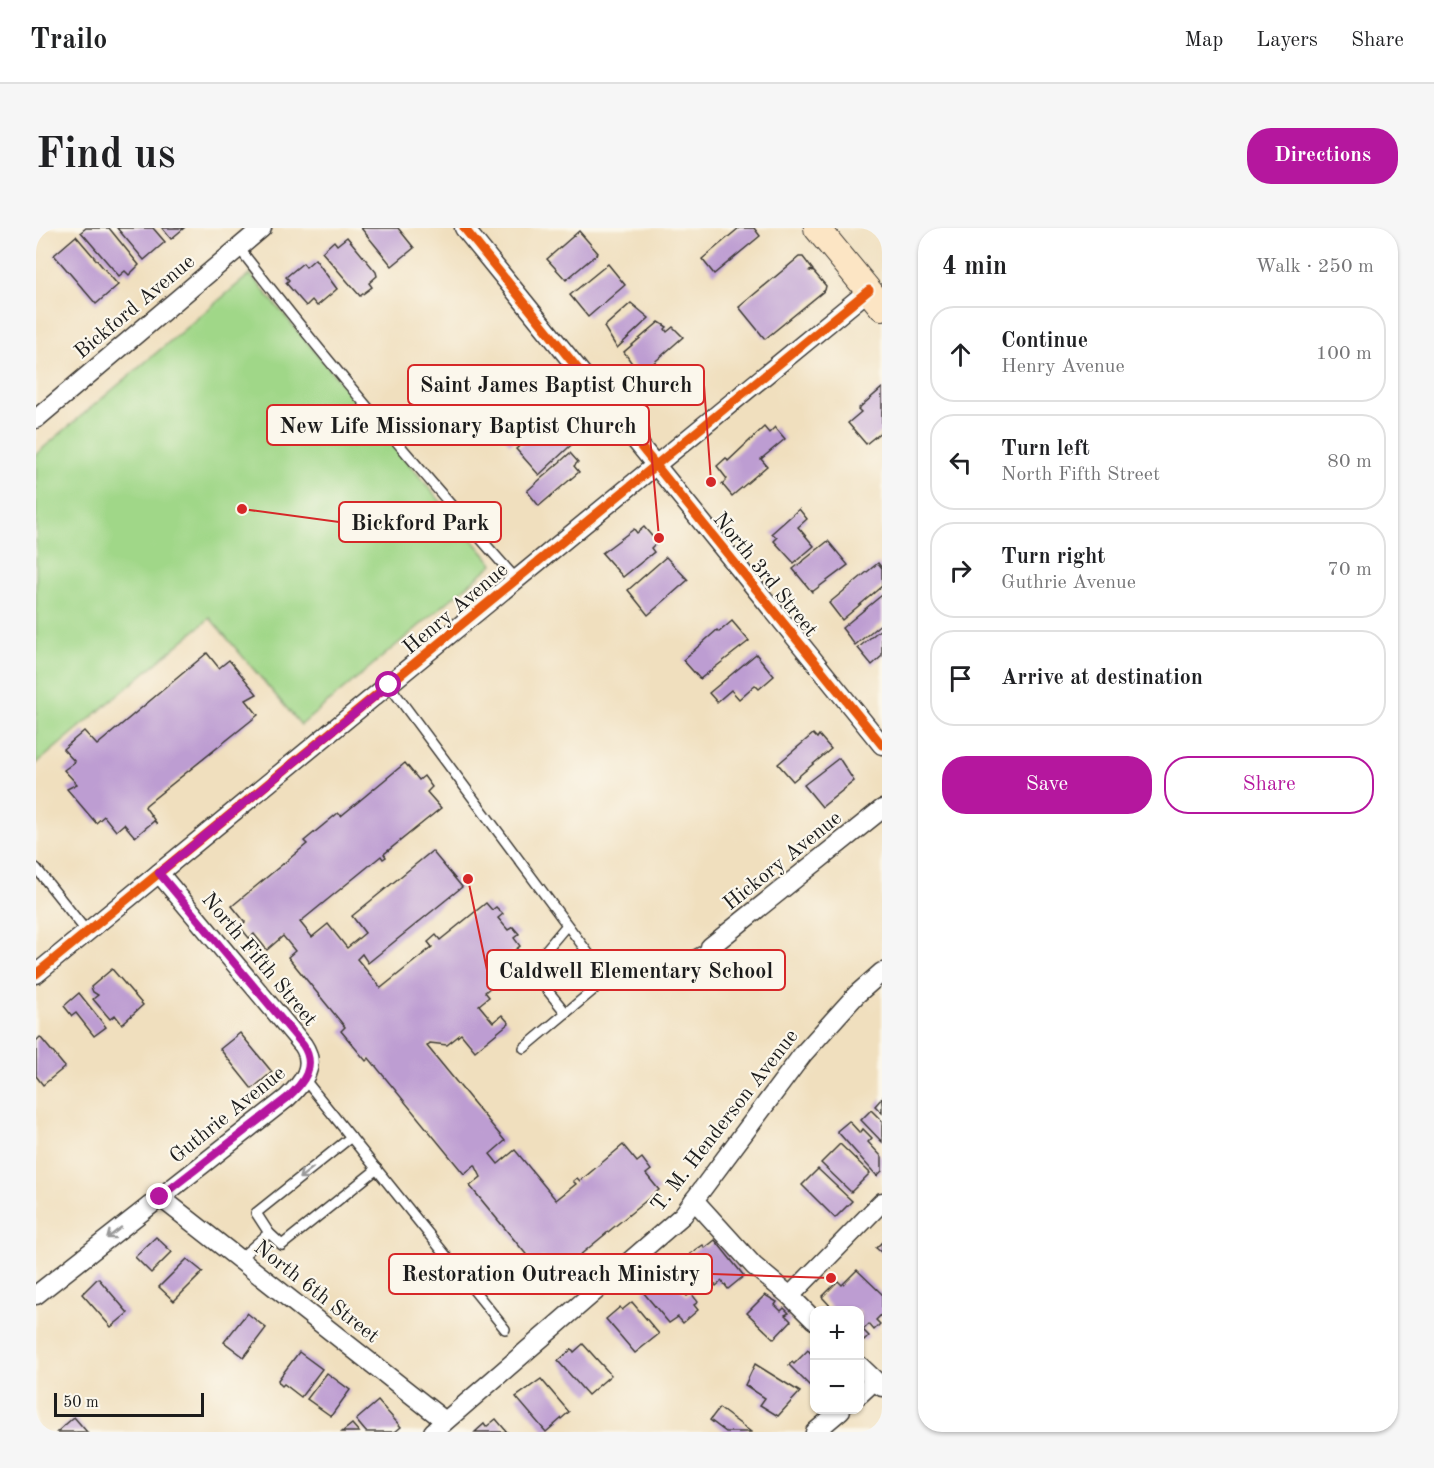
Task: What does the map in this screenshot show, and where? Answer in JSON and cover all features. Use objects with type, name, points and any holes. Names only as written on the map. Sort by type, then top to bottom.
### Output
[{"type":"main road","points":[[817,228],[875,298]]},
{"type":"street","name":"Bickford Avenue","points":[[36,419],[262,228]]},
{"type":"street","name":"North 3rd Street","points":[[464,228],[654,466],[882,745]]},
{"type":"street","name":"Henry Avenue","points":[[36,974],[654,466],[875,298]]},
{"type":"street","name":"Hickory Avenue","points":[[710,947],[882,809]]},
{"type":"street","name":"North Fifth Street","points":[[159,873],[303,1045],[310,1062],[305,1080]]},
{"type":"street","name":"T. M. Henderson Avenue","points":[[439,1426],[684,1215],[803,1054],[857,994],[882,972]]},
{"type":"street","name":"Guthrie Avenue","points":[[36,1295],[287,1098],[305,1080]]},
{"type":"street","name":"North 6th Street","points":[[160,1197],[239,1259],[439,1426]]},
{"type":"street","points":[[694,1200],[754,1266],[810,1316]]},
{"type":"street","points":[[790,1296],[882,1202]]},
{"type":"street","points":[[864,1370],[878,1384],[864,1392]]},
{"type":"street","points":[[815,1432],[836,1414]]},
{"type":"lane","points":[[239,248],[305,333],[400,447],[517,580]]},
{"type":"lane","points":[[389,685],[597,965],[626,975],[662,972],[710,947]]},
{"type":"lane","points":[[36,868],[87,932]]},
{"type":"lane","points":[[566,1013],[530,969],[567,925]]},
{"type":"lane","points":[[524,1048],[616,971]]},
{"type":"lane","points":[[305,1080],[505,1329]]},
{"type":"lane","points":[[351,1137],[256,1213],[268,1233],[282,1245],[377,1169]]},
{"type":"lane","points":[[239,1259],[268,1233]]},
{"type":"green space","points":[[250,274],[493,564],[301,725],[210,618],[36,764],[36,454]]},
{"type":"building","points":[[86,228],[109,228],[139,265],[129,275],[125,271],[119,276],[81,232]]},
{"type":"building","points":[[117,228],[153,228],[165,242],[144,260]]},
{"type":"building","points":[[162,228],[184,228],[171,239]]},
{"type":"building","points":[[361,228],[398,228],[414,248],[392,266]]},
{"type":"building","points":[[739,228],[754,228],[760,236],[714,274],[702,259]]},
{"type":"building","points":[[579,231],[598,253],[566,280],[547,259]]},
{"type":"building","points":[[76,236],[118,285],[96,304],[54,255]]},
{"type":"building","points":[[347,237],[377,276],[369,283],[372,287],[360,296],[322,252],[334,241],[337,245]]},
{"type":"building","points":[[799,257],[803,257],[813,270],[810,271],[814,272],[826,286],[825,290],[765,339],[739,307]]},
{"type":"building","points":[[315,259],[337,289],[317,306],[312,300],[306,306],[286,283],[289,280],[286,277],[303,263],[306,267]]},
{"type":"building","points":[[608,264],[625,285],[588,317],[570,295]]},
{"type":"building","points":[[631,303],[649,318],[617,348],[604,327]]},
{"type":"building","points":[[659,322],[667,327],[665,329],[667,332],[673,327],[683,337],[640,375],[624,352]]},
{"type":"building","points":[[519,366],[534,384],[474,434],[465,424],[464,426],[459,416]]},
{"type":"building","points":[[882,388],[882,431],[866,444],[848,423],[861,412],[858,409]]},
{"type":"building","points":[[536,389],[552,408],[510,444],[494,425]]},
{"type":"building","points":[[547,423],[554,432],[565,424],[573,434],[579,429],[583,434],[539,475],[516,449]]},
{"type":"building","points":[[764,427],[769,433],[775,427],[785,439],[761,459],[767,466],[732,496],[722,484],[727,479],[717,466],[726,458],[728,461]]},
{"type":"building","points":[[570,453],[578,462],[574,466],[579,472],[539,506],[527,491]]},
{"type":"building","points":[[799,509],[807,519],[798,527],[814,546],[794,563],[774,541],[777,538],[772,533]]},
{"type":"building","points":[[644,527],[657,542],[651,548],[654,552],[623,577],[602,553],[634,529],[637,533]]},
{"type":"building","points":[[828,541],[848,565],[812,592],[793,569]]},
{"type":"building","points":[[666,557],[688,580],[648,615],[628,590]]},
{"type":"building","points":[[878,563],[882,568],[882,586],[842,620],[829,603]]},
{"type":"building","points":[[882,595],[882,623],[855,645],[842,628]]},
{"type":"building","points":[[732,621],[749,641],[700,679],[683,660],[717,630],[719,632]]},
{"type":"building","points":[[882,628],[882,656],[872,665],[858,648]]},
{"type":"building","points":[[207,653],[219,668],[229,660],[257,694],[246,700],[258,715],[146,805],[145,807],[157,824],[154,821],[135,837],[124,824],[116,831],[104,816],[96,823],[67,789],[77,784],[64,770],[75,762],[63,749],[84,731],[97,745]]},
{"type":"building","points":[[756,654],[774,676],[759,689],[755,685],[739,699],[731,690],[717,702],[709,693]]},
{"type":"building","points":[[813,734],[817,738],[819,735],[831,749],[793,781],[778,764]]},
{"type":"building","points":[[839,758],[854,781],[822,807],[804,785]]},
{"type":"building","points":[[405,763],[419,780],[424,776],[432,787],[427,792],[441,808],[384,854],[386,857],[383,859],[381,856],[300,922],[312,937],[328,924],[347,948],[365,933],[352,916],[432,851],[462,887],[368,963],[362,954],[357,959],[381,988],[432,947],[428,942],[436,935],[440,940],[486,903],[492,910],[496,907],[503,914],[498,918],[508,930],[513,927],[519,934],[514,938],[520,946],[488,971],[497,982],[485,992],[489,997],[479,1005],[493,1022],[502,1015],[509,1023],[475,1051],[461,1034],[447,1045],[430,1043],[427,1046],[505,1141],[490,1154],[498,1164],[515,1150],[556,1200],[576,1184],[573,1181],[577,1178],[580,1181],[623,1145],[637,1162],[642,1158],[651,1170],[646,1174],[659,1190],[557,1274],[543,1257],[534,1264],[470,1186],[481,1177],[475,1165],[464,1174],[369,1058],[366,1061],[341,1031],[345,1027],[288,957],[295,951],[283,936],[267,950],[254,934],[249,938],[240,927],[245,922],[232,906],[307,844],[304,841],[338,813],[341,816]]},
{"type":"building","points":[[112,969],[143,1005],[122,1024],[115,1015],[110,1019],[93,999],[98,995],[91,987]]},
{"type":"building","points":[[79,993],[106,1027],[94,1036],[76,1013],[72,1016],[64,1006]]},
{"type":"building","points":[[240,1033],[272,1072],[252,1089],[220,1049]]},
{"type":"building","points":[[40,1037],[65,1067],[43,1085],[36,1076],[36,1041]]},
{"type":"building","points":[[882,1098],[882,1113],[875,1106]]},
{"type":"building","points":[[871,1110],[882,1121],[882,1142],[861,1120]]},
{"type":"building","points":[[849,1121],[860,1133],[863,1129],[872,1138],[868,1142],[882,1157],[882,1171],[877,1176],[837,1131]]},
{"type":"building","points":[[840,1144],[870,1173],[851,1192],[821,1163]]},
{"type":"building","points":[[818,1169],[852,1201],[835,1218],[802,1185]]},
{"type":"building","points":[[156,1237],[172,1252],[151,1273],[135,1257]]},
{"type":"building","points":[[715,1240],[744,1276],[728,1289],[722,1281],[716,1286],[690,1254],[703,1245],[705,1248]]},
{"type":"building","points":[[882,1242],[882,1253],[876,1248]]},
{"type":"building","points":[[187,1259],[203,1272],[174,1301],[159,1287]]},
{"type":"building","points":[[857,1270],[882,1294],[882,1314],[876,1320],[880,1324],[874,1330],[869,1324],[864,1329],[864,1306],[830,1306],[822,1297],[838,1281],[842,1285]]},
{"type":"building","points":[[669,1276],[687,1296],[691,1293],[698,1302],[694,1305],[698,1310],[683,1323],[678,1317],[669,1323],[643,1292],[657,1280],[660,1283]]},
{"type":"building","points":[[98,1278],[128,1313],[111,1327],[82,1294]]},
{"type":"building","points":[[765,1295],[777,1302],[775,1305],[781,1311],[784,1308],[789,1313],[785,1315],[791,1321],[774,1339],[747,1313]]},
{"type":"building","points":[[632,1302],[659,1334],[635,1353],[606,1319],[620,1307],[622,1310]]},
{"type":"building","points":[[247,1313],[266,1328],[244,1357],[224,1342]]},
{"type":"building","points":[[864,1331],[869,1336],[864,1341]]},
{"type":"building","points":[[583,1344],[611,1375],[588,1395],[558,1361],[572,1349],[574,1352]]},
{"type":"building","points":[[808,1350],[810,1352],[810,1386],[789,1365],[792,1362],[794,1364]]},
{"type":"building","points":[[299,1352],[322,1369],[301,1397],[284,1384],[282,1386],[278,1380]]},
{"type":"building","points":[[755,1364],[800,1392],[778,1416],[760,1405],[765,1398],[745,1385]]},
{"type":"building","points":[[327,1373],[350,1390],[331,1416],[307,1399]]},
{"type":"building","points":[[541,1379],[569,1412],[546,1432],[516,1397]]},
{"type":"building","points":[[378,1401],[401,1427],[395,1432],[366,1432],[356,1420]]},
{"type":"building","points":[[719,1408],[751,1432],[726,1432],[710,1420]]},
{"type":"building","points":[[74,1417],[87,1432],[57,1432]]},
{"type":"building","points":[[496,1419],[507,1432],[475,1432],[484,1424],[486,1427]]},
{"type":"building","points":[[352,1424],[359,1432],[342,1432]]},
{"type":"cycle path","points":[[464,228],[882,745]]},
{"type":"cycle path","points":[[36,974],[869,290]]},
{"type":"place","name":"Saint James Baptist Church","points":[[711,482]]},
{"type":"place","name":"Bickford Park","points":[[242,509]]},
{"type":"place","name":"New Life Missionary Baptist Church","points":[[659,538]]},
{"type":"place","name":"Caldwell Elementary School","points":[[468,879]]},
{"type":"place","name":"Restoration Outreach Ministry","points":[[831,1278]]},
{"type":"route","points":[[160,1197],[297,1089],[305,1080],[310,1062],[308,1052],[303,1045],[159,873],[389,685]]}]
